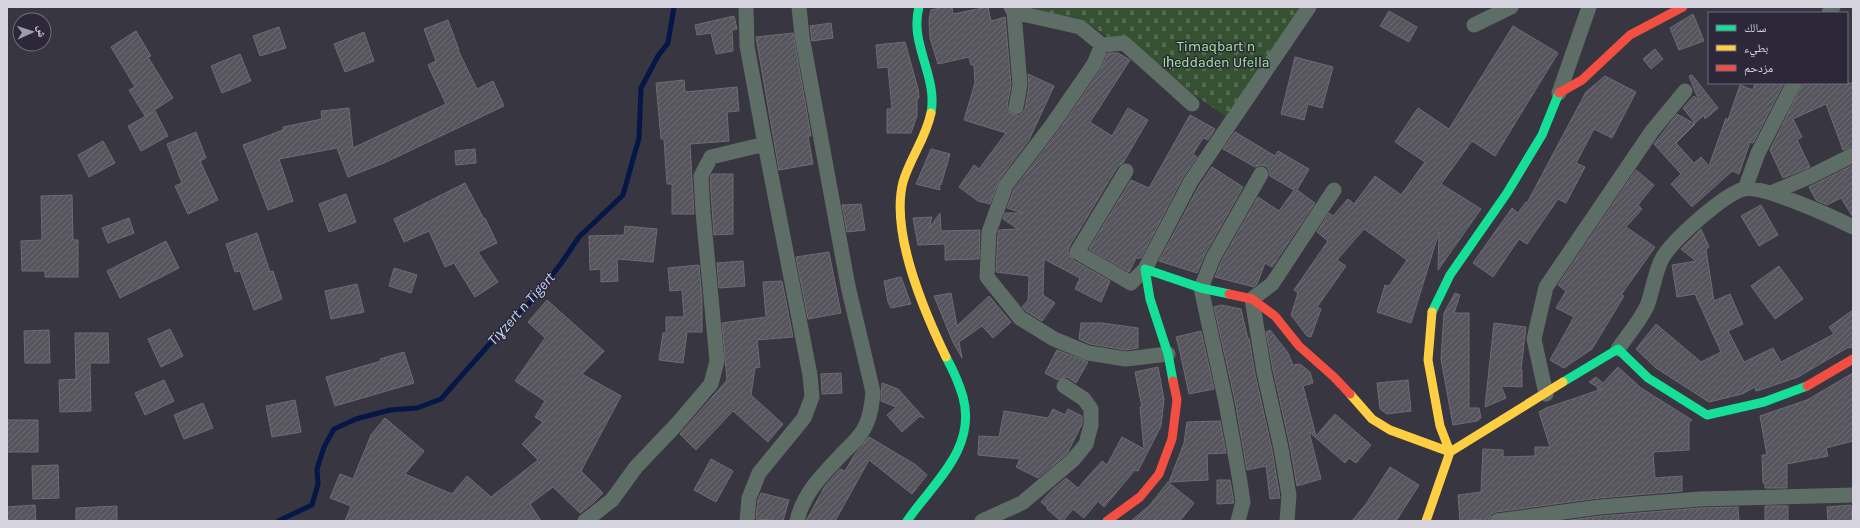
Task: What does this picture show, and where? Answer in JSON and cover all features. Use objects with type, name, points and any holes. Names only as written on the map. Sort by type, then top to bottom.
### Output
[{"type":"street","points":[[746,7],[747,46],[808,360],[812,397],[804,418],[759,473],[749,498],[747,521]]},
{"type":"street","points":[[797,521],[800,511],[816,482],[857,440],[866,425],[872,409],[873,392],[848,286],[805,52],[799,7]]},
{"type":"street","points":[[908,521],[918,504],[955,458],[963,438],[966,417],[964,396],[921,297],[904,240],[900,217],[901,194],[907,171],[929,126],[932,98],[928,72],[916,31],[917,13],[919,7]]},
{"type":"street","points":[[1126,171],[1077,252],[1131,283],[1145,269],[1191,181],[1309,7]]},
{"type":"street","points":[[1474,25],[1511,7]]},
{"type":"street","points":[[1450,452],[1440,426],[1428,360],[1432,310],[1450,275],[1507,193],[1542,135],[1559,93],[1589,7]]},
{"type":"street","points":[[1559,93],[1582,80],[1630,35],[1683,7]]},
{"type":"street","points":[[1016,107],[1020,85],[1012,10],[1080,27],[1102,45],[1124,43],[1192,104]]},
{"type":"street","points":[[1102,45],[1094,64],[1052,125],[1006,185],[989,232],[987,277],[1020,318],[1054,338],[1088,353],[1126,359],[1168,354]]},
{"type":"street","points":[[1745,189],[1758,153],[1793,84]]},
{"type":"street","points":[[1546,394],[1534,339],[1546,286],[1652,131],[1685,92]]},
{"type":"street","points":[[585,521],[612,500],[636,467],[677,424],[711,384],[717,361],[703,212],[702,176],[711,157],[765,144]]},
{"type":"street","points":[[1771,193],[1812,176],[1853,155]]},
{"type":"street","points":[[1238,521],[1243,502],[1226,403],[1201,288],[1213,258],[1261,174]]},
{"type":"street","points":[[1426,521],[1450,452],[1618,349],[1646,307],[1663,257],[1694,222],[1731,196],[1745,189],[1771,193],[1824,213],[1853,227]]},
{"type":"street","points":[[1252,299],[1272,284],[1334,190]]},
{"type":"street","points":[[1145,269],[1201,288],[1252,299],[1275,316],[1299,346],[1334,377],[1372,419],[1390,430],[1450,452]]},
{"type":"street","points":[[1107,521],[1140,497],[1159,474],[1172,439],[1177,400],[1168,354],[1150,299],[1145,269]]},
{"type":"street","points":[[1252,299],[1264,372],[1281,448],[1289,495],[1287,521]]},
{"type":"street","points":[[1618,349],[1648,378],[1707,415],[1764,402],[1803,388],[1853,359]]},
{"type":"street","points":[[982,521],[1022,503],[1073,460],[1086,444],[1092,425],[1091,409],[1084,399],[1064,386]]},
{"type":"street","points":[[1497,521],[1600,507],[1700,498],[1853,495]]},
{"type":"green space","name":"Timaqbart n Iḥeddaden Ufella","points":[[1020,7],[1305,7],[1230,119],[1081,19]]},
{"type":"building","points":[[952,7],[953,14],[988,7],[991,21],[1005,17],[1011,85],[1007,106],[1011,114],[1019,116],[1025,109],[1029,86],[1028,74],[1054,86],[1029,140],[999,180],[990,204],[978,201],[959,187],[974,165],[979,169],[1006,133],[964,120],[975,83],[974,65],[971,65],[969,57],[938,64],[930,38],[929,20],[931,10]]},
{"type":"building","points":[[1389,11],[1417,27],[1409,42],[1380,26]]},
{"type":"building","points":[[1693,14],[1704,41],[1679,50],[1670,28]]},
{"type":"building","points":[[734,16],[737,29],[732,30],[733,51],[716,54],[711,33],[697,35],[695,25]]},
{"type":"building","points":[[448,20],[458,50],[477,89],[493,81],[504,106],[384,163],[348,177],[337,148],[279,159],[293,201],[268,210],[243,145],[283,130],[283,127],[322,119],[321,111],[349,108],[353,148],[446,104],[428,65],[436,61],[424,29]]},
{"type":"building","points":[[831,23],[833,38],[812,41],[810,26]]},
{"type":"building","points":[[1513,26],[1558,53],[1495,156],[1472,141],[1441,184],[1481,209],[1438,270],[1439,232],[1411,323],[1377,312],[1385,285],[1389,286],[1407,260],[1364,229],[1337,260],[1346,266],[1317,307],[1321,309],[1311,337],[1307,336],[1291,315],[1298,293],[1294,290],[1328,241],[1317,232],[1329,213],[1333,216],[1348,199],[1354,204],[1375,176],[1401,195],[1425,162],[1395,142],[1418,108],[1449,129]]},
{"type":"building","points":[[279,27],[286,48],[260,56],[253,36]]},
{"type":"building","points":[[136,31],[151,56],[148,57],[173,98],[145,116],[129,90],[135,87],[111,47]]},
{"type":"building","points":[[364,32],[374,61],[345,72],[334,44]]},
{"type":"building","points":[[793,33],[811,136],[808,136],[813,164],[779,170],[756,37]]},
{"type":"building","points":[[905,42],[918,89],[919,98],[917,99],[917,116],[911,133],[887,133],[887,109],[892,109],[888,67],[878,68],[876,45]]},
{"type":"building","points":[[1655,49],[1663,59],[1651,69],[1643,59]]},
{"type":"building","points":[[1108,53],[1118,53],[1130,60],[1090,122],[1112,136],[1128,108],[1148,120],[1123,163],[1118,166],[1069,247],[1068,252],[1073,260],[1110,281],[1101,302],[1075,289],[1080,278],[1044,259],[1043,295],[1055,303],[1042,321],[1022,307],[1028,300],[1029,276],[996,272],[998,234],[999,230],[1018,229],[1003,219],[1005,213],[1023,213],[1007,208],[1014,189],[1059,130],[1101,69]]},
{"type":"building","points":[[240,54],[251,81],[222,93],[211,66]]},
{"type":"building","points":[[1295,57],[1333,67],[1322,108],[1308,104],[1304,120],[1281,114]]},
{"type":"building","points":[[1692,75],[1718,108],[1705,119],[1704,115],[1695,123],[1683,108],[1694,96],[1699,101],[1689,76]]},
{"type":"building","points":[[1605,76],[1636,92],[1612,138],[1594,129],[1576,163],[1585,167],[1566,203],[1558,199],[1527,244],[1519,239],[1493,277],[1473,263],[1512,208],[1518,213],[1526,202],[1527,203],[1586,92]]},
{"type":"building","points":[[684,80],[685,92],[737,87],[739,111],[727,112],[729,141],[690,144],[694,214],[672,214],[672,184],[667,184],[664,139],[661,139],[656,83]]},
{"type":"building","points":[[1853,83],[1853,146],[1843,150],[1826,104],[1793,119],[1802,137],[1797,140],[1810,167],[1783,178],[1770,150],[1803,84]]},
{"type":"building","points":[[1755,84],[1783,84],[1753,143],[1750,142],[1739,174],[1732,171],[1692,207],[1671,184],[1681,174],[1654,144],[1677,114],[1695,124],[1676,143],[1694,163],[1701,157],[1709,166],[1726,118],[1728,120],[1740,85],[1753,90]]},
{"type":"building","points":[[155,111],[168,136],[141,151],[128,126]]},
{"type":"building","points":[[1190,115],[1215,129],[1208,140],[1203,138],[1193,154],[1197,157],[1183,177],[1141,258],[1136,258],[1129,272],[1089,249],[1131,180],[1149,188]]},
{"type":"building","points":[[196,132],[206,158],[200,161],[218,200],[188,214],[175,186],[182,183],[167,144]]},
{"type":"building","points":[[1235,132],[1275,156],[1278,151],[1309,169],[1297,190],[1315,203],[1272,267],[1265,263],[1257,284],[1254,287],[1215,277],[1221,262],[1258,197],[1279,211],[1294,190],[1270,176],[1269,170],[1266,166],[1261,165],[1255,167],[1223,149]]},
{"type":"building","points":[[103,141],[115,163],[89,177],[78,155]]},
{"type":"building","points":[[475,149],[476,163],[456,165],[455,151]]},
{"type":"building","points":[[931,149],[950,154],[941,185],[939,184],[940,190],[916,184]]},
{"type":"building","points":[[1853,165],[1853,217],[1841,198],[1827,205],[1816,200],[1809,187]]},
{"type":"building","points":[[1212,167],[1243,187],[1205,254],[1197,273],[1159,261],[1199,186]]},
{"type":"building","points":[[1636,170],[1654,185],[1638,205],[1642,209],[1626,227],[1655,247],[1621,295],[1624,296],[1592,349],[1564,368],[1550,360],[1574,317],[1556,308],[1566,291],[1558,285]]},
{"type":"building","points":[[712,174],[733,174],[733,234],[714,235],[710,178]]},
{"type":"building","points":[[465,183],[497,243],[478,252],[498,282],[475,297],[454,263],[445,267],[429,231],[404,242],[394,219]]},
{"type":"building","points":[[346,194],[356,222],[329,232],[319,204]]},
{"type":"building","points":[[72,195],[73,240],[78,240],[78,277],[45,277],[45,271],[22,271],[21,241],[42,240],[41,196]]},
{"type":"building","points":[[861,204],[865,230],[847,232],[842,205]]},
{"type":"building","points":[[1761,205],[1778,235],[1759,246],[1741,216]]},
{"type":"building","points":[[940,213],[941,231],[980,230],[979,259],[945,260],[945,244],[918,245],[913,218],[932,217],[929,228]]},
{"type":"building","points":[[129,218],[134,233],[108,243],[102,228]]},
{"type":"building","points":[[625,226],[657,229],[653,262],[617,259],[618,281],[601,282],[601,269],[590,270],[589,236],[624,235]]},
{"type":"building","points":[[1701,229],[1709,247],[1706,250],[1714,301],[1730,294],[1743,324],[1728,331],[1744,362],[1773,348],[1781,362],[1834,334],[1829,327],[1853,310],[1853,347],[1847,348],[1798,377],[1760,390],[1756,391],[1755,387],[1742,394],[1709,402],[1656,368],[1636,349],[1656,324],[1701,362],[1721,352],[1695,294],[1677,297],[1672,265],[1696,261],[1681,249]]},
{"type":"building","points":[[257,233],[270,272],[273,271],[282,299],[254,310],[240,271],[235,272],[226,244]]},
{"type":"building","points":[[166,241],[179,268],[120,298],[107,271]]},
{"type":"building","points":[[829,252],[841,313],[808,319],[796,257]]},
{"type":"building","points":[[743,261],[745,286],[719,288],[717,263]]},
{"type":"building","points":[[699,265],[702,301],[702,332],[687,332],[683,363],[659,360],[663,333],[666,333],[666,317],[684,317],[682,290],[670,291],[668,268]]},
{"type":"building","points":[[1779,266],[1803,299],[1775,319],[1751,286]]},
{"type":"building","points":[[394,268],[417,275],[411,293],[389,286]]},
{"type":"building","points":[[901,277],[911,304],[891,308],[888,302],[884,281]]},
{"type":"building","points":[[782,281],[793,337],[757,340],[760,367],[755,368],[751,395],[783,424],[768,442],[733,411],[696,450],[680,434],[727,380],[722,323],[766,317],[763,282]]},
{"type":"building","points":[[357,284],[364,312],[331,319],[325,291]]},
{"type":"building","points":[[951,293],[957,326],[989,296],[1011,322],[993,338],[982,326],[959,342],[962,358],[953,342],[934,296]]},
{"type":"building","points":[[1455,293],[1460,295],[1454,313],[1469,313],[1469,408],[1479,408],[1481,418],[1477,421],[1453,425],[1441,359],[1444,313]]},
{"type":"building","points":[[547,300],[604,351],[582,374],[621,396],[581,471],[603,493],[580,513],[553,487],[530,504],[541,521],[345,521],[351,506],[330,498],[340,474],[353,479],[371,435],[385,418],[424,451],[405,474],[452,494],[467,476],[491,497],[538,460],[522,444],[543,422],[535,417],[545,401],[515,381],[545,338],[528,322]]},
{"type":"building","points":[[1221,305],[1241,309],[1248,339],[1249,338],[1255,374],[1272,450],[1280,498],[1270,499],[1266,466],[1247,470],[1235,401],[1214,307]]},
{"type":"building","points":[[1081,323],[1102,323],[1138,328],[1138,348],[1126,350],[1090,344],[1079,339]]},
{"type":"building","points":[[1494,323],[1526,327],[1521,370],[1522,387],[1501,386],[1506,398],[1485,407]]},
{"type":"building","points":[[170,329],[183,356],[161,367],[148,339]]},
{"type":"building","points":[[49,330],[50,363],[25,363],[24,331]]},
{"type":"building","points":[[1270,330],[1288,353],[1293,365],[1300,364],[1310,372],[1313,383],[1303,386],[1316,436],[1335,414],[1371,445],[1356,463],[1349,458],[1345,463],[1309,432],[1321,479],[1297,486],[1266,332]]},
{"type":"building","points":[[1201,331],[1214,389],[1189,394],[1176,337]]},
{"type":"building","points":[[75,333],[108,333],[109,363],[90,363],[91,411],[60,412],[59,380],[76,379]]},
{"type":"building","points":[[1057,350],[1088,362],[1076,383],[1067,377],[1058,380],[1045,373]]},
{"type":"building","points":[[404,352],[414,383],[335,406],[326,377],[381,361],[380,359]]},
{"type":"building","points":[[1158,367],[1164,399],[1161,426],[1138,471],[1135,470],[1104,507],[1098,501],[1084,518],[1073,509],[1063,521],[1061,521],[1041,502],[1052,490],[1066,478],[1078,488],[1102,461],[1107,465],[1122,437],[1144,449],[1140,407],[1142,407],[1135,372]]},
{"type":"building","points":[[1618,367],[1641,388],[1692,420],[1689,422],[1689,450],[1653,452],[1655,478],[1682,476],[1682,491],[1599,498],[1496,512],[1491,514],[1488,521],[1481,521],[1481,519],[1460,521],[1458,495],[1481,492],[1483,449],[1503,450],[1503,457],[1535,456],[1535,447],[1550,447],[1539,412],[1546,408],[1602,389],[1597,389],[1598,387],[1589,382],[1596,377],[1603,383]]},
{"type":"building","points":[[841,373],[842,393],[822,394],[821,374]]},
{"type":"building","points":[[1853,373],[1853,441],[1826,448],[1828,456],[1787,464],[1787,488],[1765,488],[1765,483],[1763,483],[1762,455],[1767,455],[1760,416],[1807,400]]},
{"type":"building","points":[[164,380],[174,401],[145,415],[135,393]]},
{"type":"building","points":[[1408,380],[1411,411],[1387,414],[1380,409],[1377,383]]},
{"type":"building","points":[[882,383],[898,389],[924,418],[920,416],[902,432],[887,415],[896,407],[881,401]]},
{"type":"building","points":[[295,400],[301,432],[272,437],[266,406]]},
{"type":"building","points":[[203,403],[213,428],[184,439],[174,415]]},
{"type":"building","points":[[1053,409],[1065,415],[1068,409],[1082,416],[1082,424],[1067,454],[1038,478],[1016,467],[1020,459],[978,455],[979,436],[999,437],[1004,411],[1048,418]]},
{"type":"building","points":[[7,420],[38,420],[38,452],[7,452]]},
{"type":"building","points":[[1220,421],[1226,453],[1207,454],[1208,480],[1169,482],[1184,443],[1187,422]]},
{"type":"building","points":[[869,437],[916,465],[927,475],[912,494],[869,460],[835,521],[806,521],[825,486],[840,469],[845,471],[855,454]]},
{"type":"building","points":[[711,459],[733,471],[716,502],[694,490]]},
{"type":"building","points":[[58,465],[59,498],[33,499],[32,466]]},
{"type":"building","points":[[1390,467],[1419,485],[1396,521],[1352,521],[1366,504]]},
{"type":"building","points":[[1217,480],[1230,480],[1234,503],[1217,504]]},
{"type":"building","points":[[1168,482],[1194,503],[1180,521],[1131,521],[1150,505]]},
{"type":"building","points":[[761,493],[789,500],[783,521],[756,519],[758,500]]},
{"type":"building","points":[[35,505],[36,521],[7,521],[7,507]]},
{"type":"building","points":[[1851,505],[1852,521],[1828,521],[1827,507]]},
{"type":"building","points":[[117,506],[117,521],[76,521],[76,508]]},
{"type":"building","points":[[1765,506],[1788,506],[1788,521],[1765,521]]},
{"type":"building","points":[[1738,507],[1739,521],[1564,521],[1601,516],[1700,508]]},
{"type":"waterway","name":"Tiɣzert n Tigert","points":[[278,521],[312,505],[318,484],[317,469],[324,447],[334,429],[356,419],[390,410],[417,408],[441,399],[516,314],[527,306],[560,265],[579,237],[623,195],[639,138],[641,88],[658,56],[668,43],[674,7]]},
{"type":"traffic: fast","points":[[919,7],[917,21],[918,34],[920,47],[931,86],[931,113]]},
{"type":"traffic: fast","points":[[1432,312],[1450,275],[1507,193],[1542,135],[1559,93]]},
{"type":"traffic: fast","points":[[1173,381],[1168,354],[1150,299],[1145,269],[1201,288],[1229,294]]},
{"type":"traffic: fast","points":[[1563,382],[1618,349],[1648,378],[1707,415],[1764,402],[1807,386]]},
{"type":"traffic: fast","points":[[907,521],[950,464],[964,433],[966,416],[963,397],[956,377],[946,357]]},
{"type":"traffic: slow","points":[[931,113],[926,131],[903,182],[900,202],[901,224],[905,248],[919,295],[946,357]]},
{"type":"traffic: slow","points":[[1426,521],[1450,452],[1440,426],[1428,360],[1432,312]]},
{"type":"traffic: slow","points":[[1350,394],[1372,419],[1390,430],[1450,452],[1563,382]]},
{"type":"traffic: jam","points":[[1559,93],[1582,80],[1630,35],[1683,7]]},
{"type":"traffic: jam","points":[[1229,294],[1252,299],[1275,316],[1299,346],[1334,377],[1350,394]]},
{"type":"traffic: jam","points":[[1807,386],[1853,359]]},
{"type":"traffic: jam","points":[[1107,521],[1140,497],[1159,474],[1172,439],[1177,400],[1173,381]]}]
